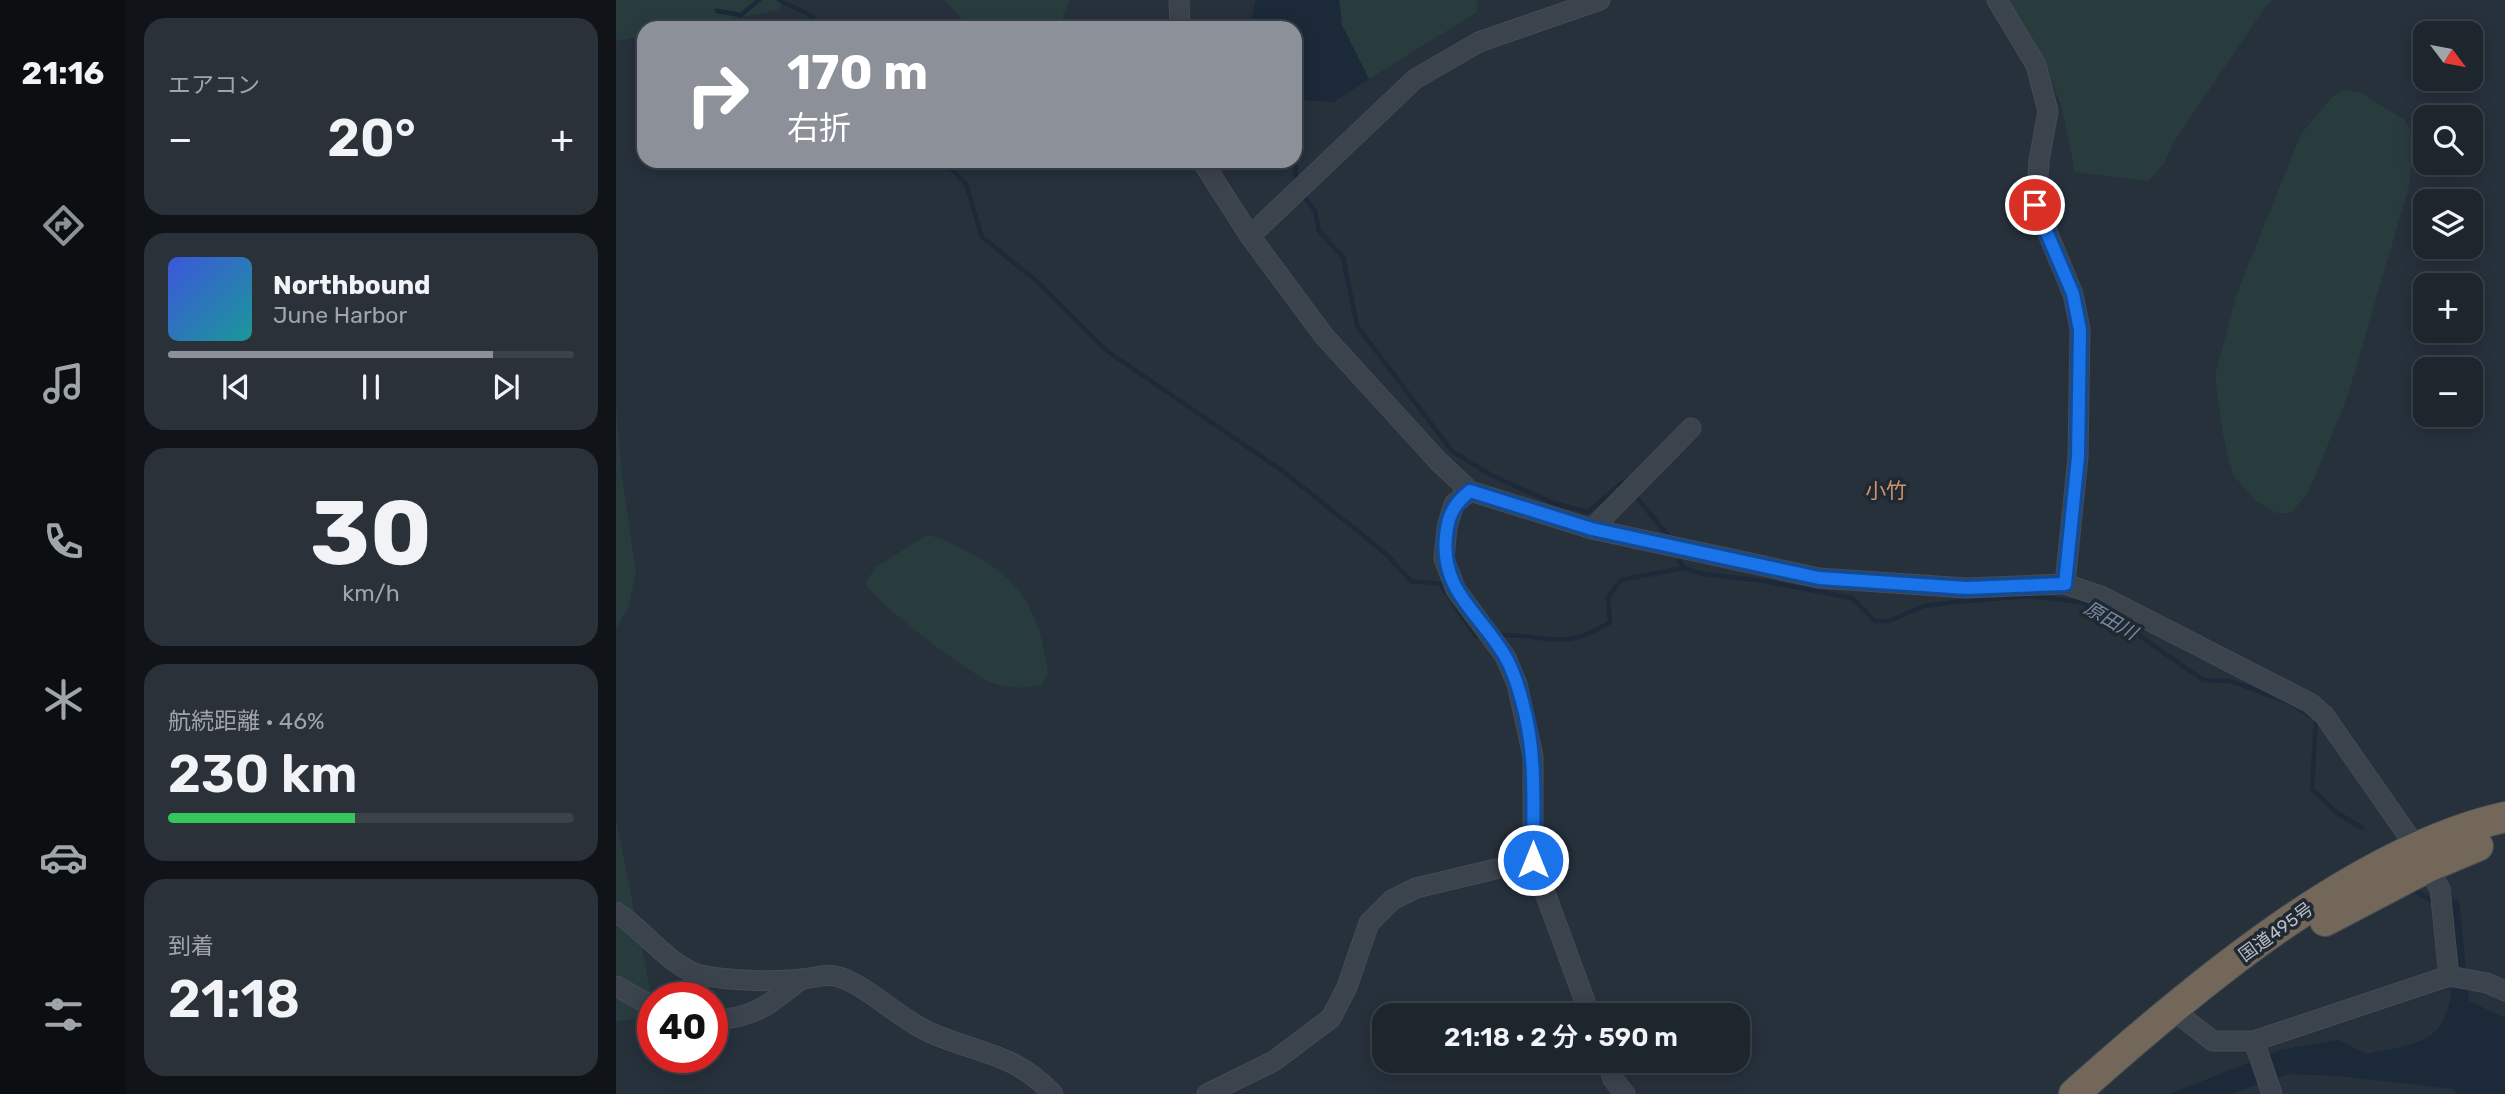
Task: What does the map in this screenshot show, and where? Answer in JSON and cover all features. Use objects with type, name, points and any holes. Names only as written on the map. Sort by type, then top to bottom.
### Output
[{"type":"highway","name":"国道495号","points":[[2074,1094],[2319,901],[2422,857],[2505,817]]},
{"type":"highway","name":"国道495号","points":[[2422,857],[2505,837]]},
{"type":"highway","name":"国道495号","points":[[2102,1094],[2178,1014]]},
{"type":"street","points":[[1180,0],[1180,21]]},
{"type":"street","points":[[1250,236],[1415,79],[1479,42],[1600,0]]},
{"type":"street","points":[[1997,0],[2036,65],[2048,111],[2035,205],[2073,294],[2080,330],[2078,457],[2065,584]]},
{"type":"street","points":[[1206,168],[1250,236],[1324,336],[1439,462],[1470,491],[1592,529],[1819,578],[1966,588],[2065,584],[2103,597],[2310,703],[2324,715],[2422,857],[2440,889],[2449,976]]},
{"type":"street","points":[[1592,529],[1691,428]]},
{"type":"street","points":[[1470,491],[1454,504],[1447,527],[1444,559],[1456,590],[1505,656],[1517,684],[1533,756],[1533,860],[1586,1003]]},
{"type":"street","points":[[1207,1094],[1274,1061],[1331,1018],[1348,987],[1369,923],[1392,900],[1416,888],[1533,860]]},
{"type":"street","points":[[616,912],[664,952],[699,974],[801,979],[834,976],[857,985],[893,1013],[932,1034],[1005,1058],[1038,1078],[1053,1094]]},
{"type":"street","points":[[2178,1014],[2213,1041],[2255,1043],[2449,976],[2487,983],[2505,991]]},
{"type":"street","points":[[728,1020],[738,1020],[758,1010],[801,979]]},
{"type":"street","points":[[616,986],[637,998]]},
{"type":"street","points":[[2255,1043],[2271,1093]]},
{"type":"street","points":[[1611,1073],[1625,1094]]},
{"type":"shaded area","points":[[616,0],[787,0],[777,10],[721,21],[637,21],[637,37],[616,41]]},
{"type":"shaded area","points":[[944,0],[1070,0],[1063,14],[1063,21],[964,21]]},
{"type":"shaded area","points":[[1339,0],[1477,0],[1477,12],[1369,79],[1342,25]]},
{"type":"shaded area","points":[[2010,0],[2274,0],[2266,6],[2173,143],[2165,162],[2149,181],[2075,172],[2062,108],[2042,55]]},
{"type":"shaded area","points":[[2343,90],[2361,93],[2405,120],[2413,135],[2409,186],[2347,398],[2308,493],[2291,513],[2277,513],[2257,502],[2233,475],[2223,435],[2215,376],[2237,293],[2301,134],[2331,98]]},
{"type":"shaded area","points":[[616,404],[622,477],[636,573],[628,608],[616,628]]},
{"type":"shaded area","points":[[927,535],[948,542],[987,563],[1003,574],[1026,601],[1034,616],[1045,653],[1048,674],[1041,685],[1021,688],[988,681],[942,651],[903,620],[865,583],[876,567]]},
{"type":"shaded area","points":[[616,820],[649,982],[637,982],[637,1018],[616,1021]]},
{"type":"water","points":[[1256,0],[1339,0],[1342,25],[1369,79],[1334,102],[1302,100],[1302,21],[1251,21]]},
{"type":"water","points":[[2459,899],[2469,1001],[2505,1018],[2505,1094],[2456,1094],[2454,1089],[2339,1076],[2289,1074],[2230,1094],[2170,1094],[2280,1050],[2339,1040],[2367,1054],[2425,1039],[2438,1029],[2451,996],[2454,956],[2450,900]]},
{"type":"waterway","points":[[717,11],[741,15],[759,0]]},
{"type":"waterway","points":[[779,0],[816,21]]},
{"type":"waterway","points":[[951,168],[966,184],[982,237],[1039,283],[1107,351],[1284,472],[1385,553],[1411,581],[1440,584],[1476,636],[1483,636]]},
{"type":"waterway","points":[[1295,168],[1296,184]]},
{"type":"waterway","points":[[1302,194],[1315,211],[1319,231],[1343,257],[1357,326],[1452,451],[1493,476],[1553,503],[1588,512],[1624,481],[1628,487]]},
{"type":"waterway","points":[[1634,494],[1670,538]]},
{"type":"waterway","points":[[1676,553],[1683,568]]},
{"type":"waterway","name":"原田川","points":[[1498,635],[1555,640],[1579,637],[1610,622],[1608,597],[1621,580],[1683,568],[1703,574],[1764,581],[1852,598],[1875,621],[1889,621],[1924,606],[1955,602],[2028,596],[2080,602],[2107,613],[2203,680],[2231,681],[2290,703],[2316,719],[2312,789],[2336,812],[2362,828]]},
{"type":"waterway","name":"原田川","points":[[2414,890],[2434,902]]},
{"type":"district","name":"小竹","points":[[1886,491]]},
{"type":"route","points":[[1533,860],[1533,756],[1527,719],[1505,656],[1456,590],[1444,559],[1447,527],[1454,504],[1470,491],[1592,529],[1819,578],[1966,588],[2065,584],[2078,457],[2080,330],[2073,294],[2055,246],[2035,205]]}]
